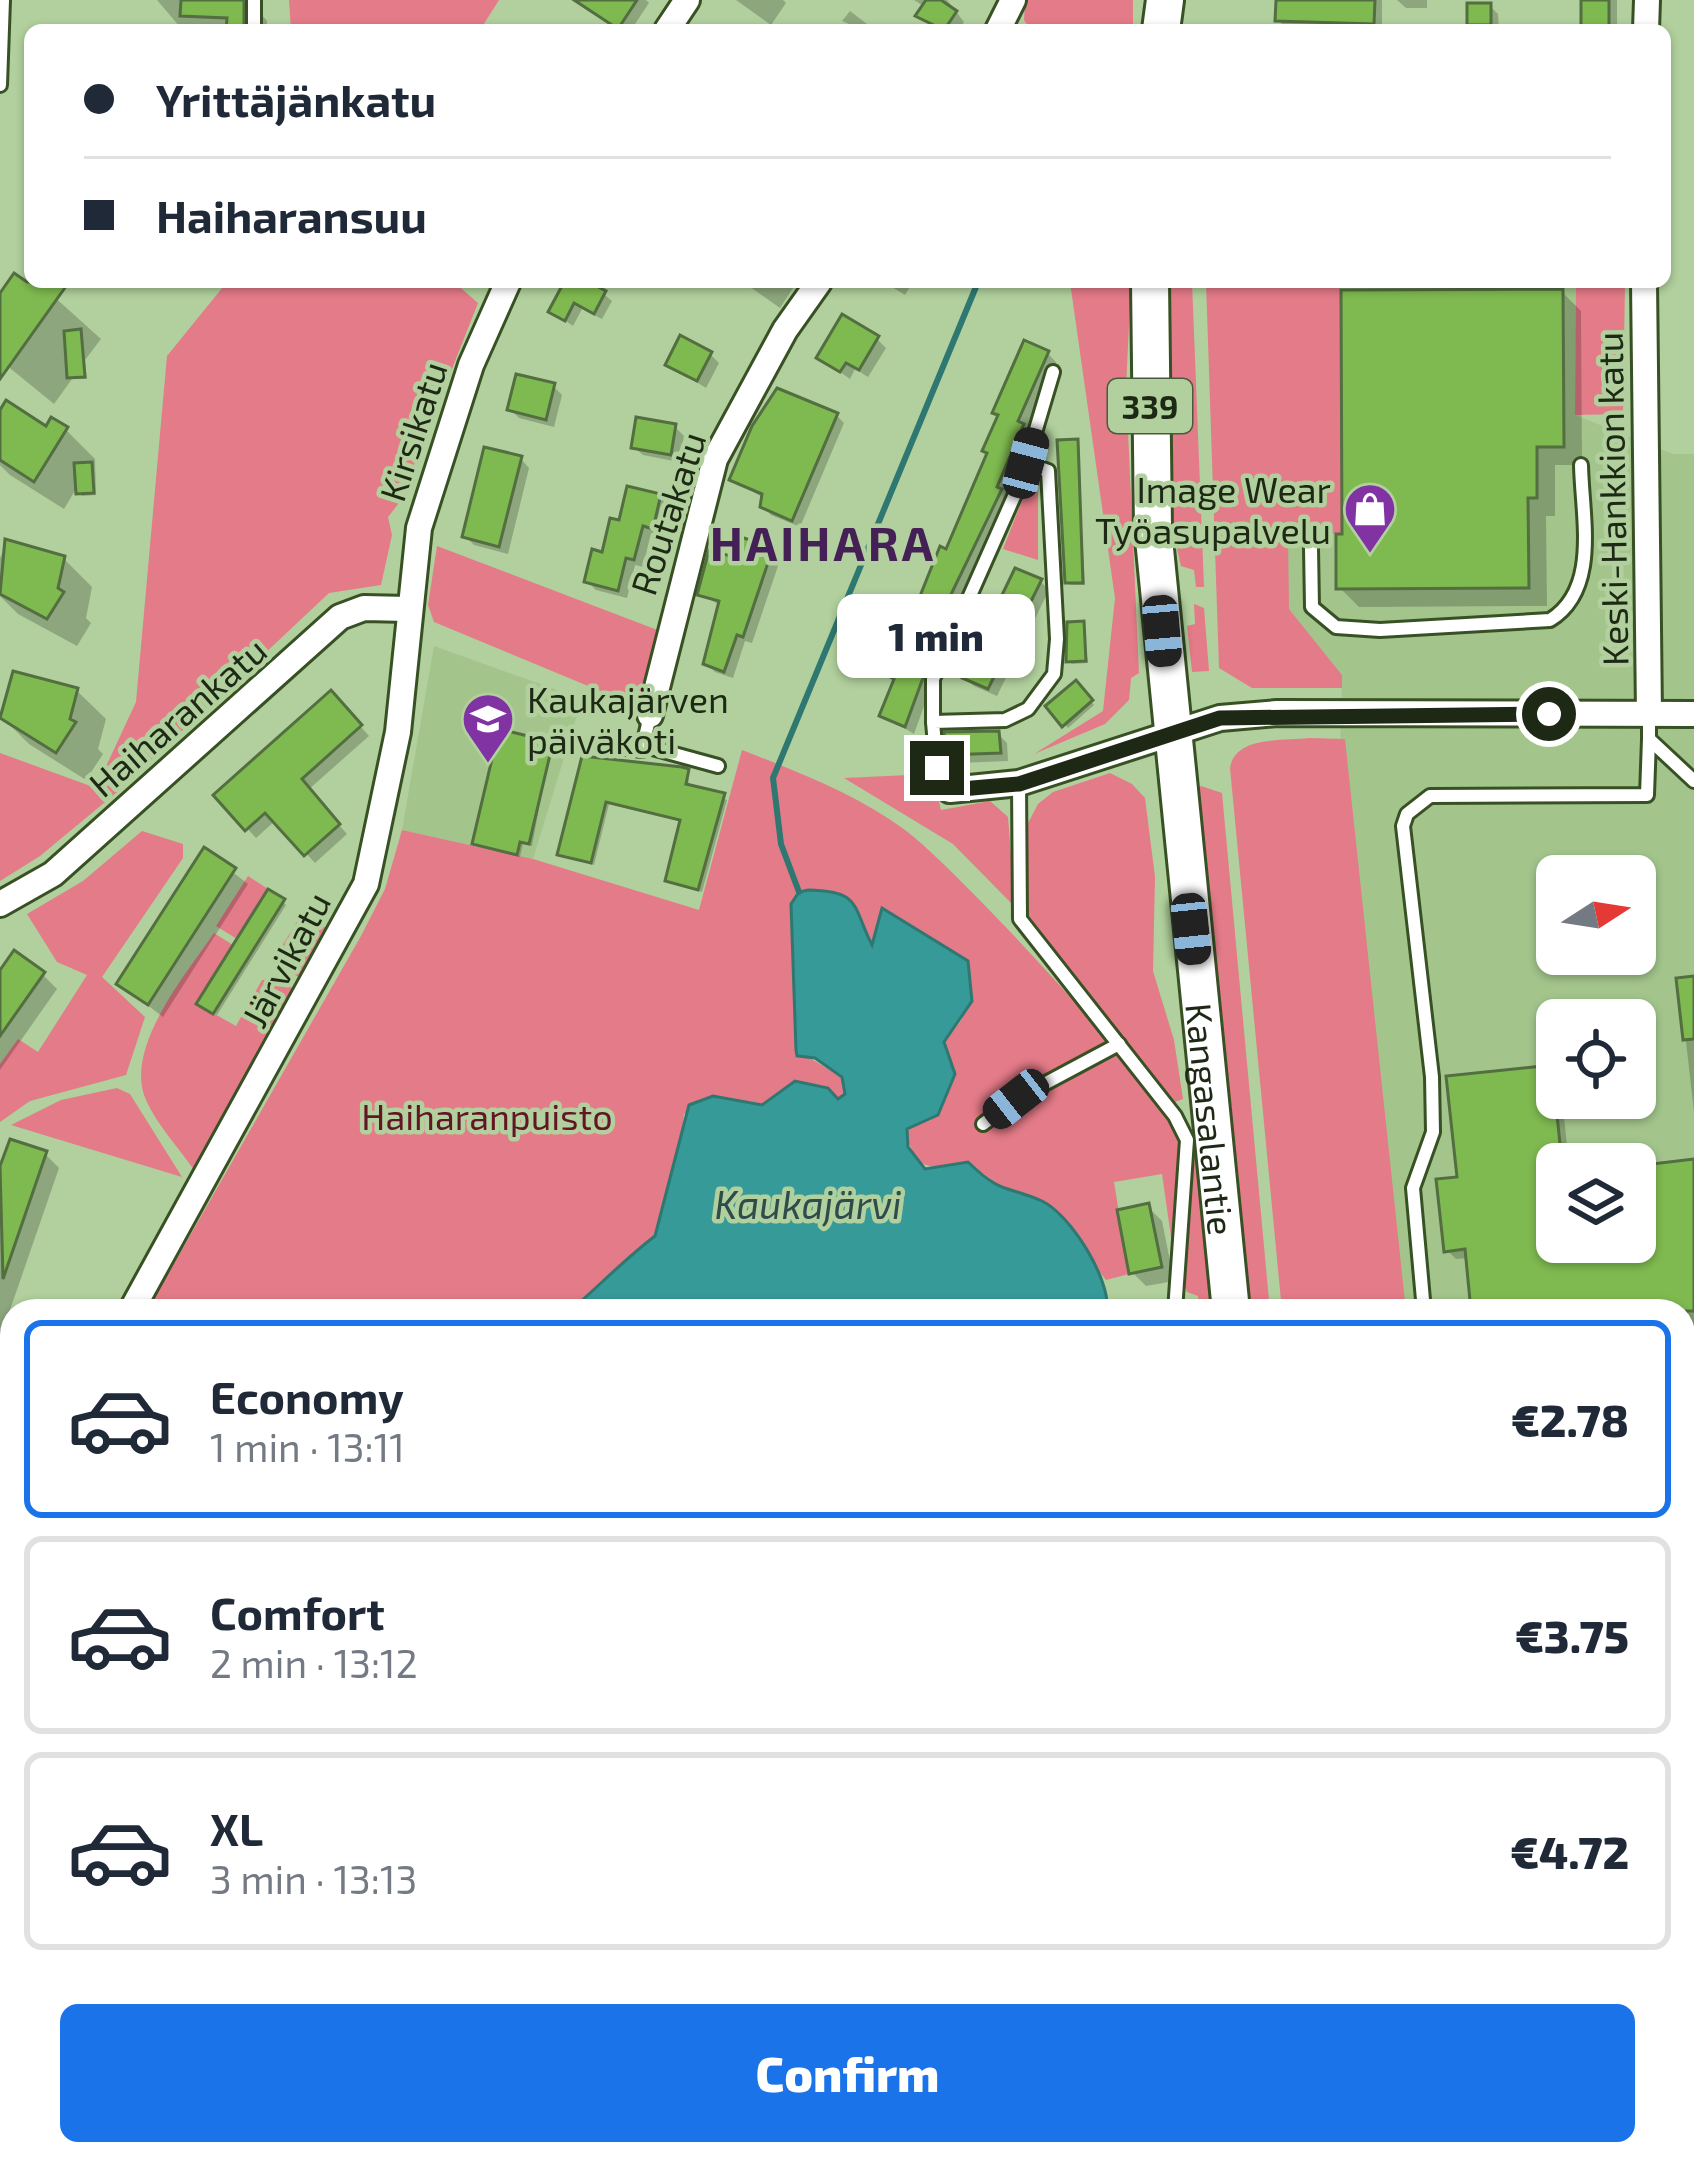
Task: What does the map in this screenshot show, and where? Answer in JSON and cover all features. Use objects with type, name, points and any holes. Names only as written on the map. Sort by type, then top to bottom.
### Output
[{"type":"main road","name":"Kangasalantie","points":[[1150,288],[1152,511],[1170,731],[1230,1299]]},
{"type":"street","name":"Kirsikatu","points":[[408,609],[419,528],[471,365],[505,288]]},
{"type":"street","name":"Routakatu","points":[[650,715],[715,459],[785,330],[815,288]]},
{"type":"street","name":"Keski-Hankkion katu","points":[[1644,288],[1649,727]]},
{"type":"street","name":"Haiharankatu","points":[[0,904],[53,874],[340,617],[364,608],[408,609]]},
{"type":"street","name":"Järvikatu","points":[[138,1299],[366,884],[398,732],[408,609]]},
{"type":"street","points":[[937,768],[945,786],[956,791],[1019,784],[1170,731],[1220,718],[1277,713],[1649,727],[1694,714]]},
{"type":"lane","points":[[0,85],[4,0]]},
{"type":"lane","points":[[937,768],[933,679],[1026,463],[1052,372]]},
{"type":"lane","points":[[932,722],[1004,720],[1028,710],[1054,674],[1048,471],[1026,463]]},
{"type":"lane","points":[[1310,548],[1312,607],[1336,627],[1380,630],[1550,620],[1569,608],[1584,577],[1581,465]]},
{"type":"lane","points":[[597,743],[637,752],[646,746],[650,715]]},
{"type":"lane","points":[[1649,727],[1694,781]]},
{"type":"lane","points":[[1423,1299],[1413,1188],[1433,1132],[1432,1078],[1403,826],[1407,814],[1430,796],[1647,795],[1649,727]]},
{"type":"lane","points":[[646,746],[718,766]]},
{"type":"lane","points":[[1019,784],[1021,920],[1187,1140],[1176,1299]]},
{"type":"lane","points":[[983,1124],[1016,1099],[1119,1044]]},
{"type":"shaded area","points":[[1265,288],[1576,288],[1575,415],[1673,454],[1694,454],[1694,1299],[1390,1299],[1338,833],[1342,675],[1289,609]]},
{"type":"shaded area","name":"Kaukajärven päiväkoti","points":[[434,646],[582,699],[533,859],[402,830]]},
{"type":"green space","points":[[289,0],[499,0],[484,24],[291,24]]},
{"type":"green space","points":[[1025,0],[1133,0],[1133,24],[1027,24]]},
{"type":"green space","points":[[222,288],[461,288],[478,303],[399,503],[388,517],[392,535],[381,585],[329,593],[116,793],[40,856],[0,881],[0,753],[96,788],[136,702],[167,356]]},
{"type":"green space","points":[[1071,288],[1131,288],[1126,388],[1139,673],[1131,678],[1129,700],[1105,724],[1034,754],[1103,711],[1115,598]]},
{"type":"green space","points":[[1166,288],[1192,288],[1204,587],[1196,587],[1194,570],[1181,566],[1171,521]]},
{"type":"green space","points":[[1206,288],[1340,288],[1342,534],[1288,532],[1289,609],[1342,675],[1342,688],[1252,688],[1219,668]]},
{"type":"green space","points":[[1576,288],[1625,288],[1623,414],[1575,415]]},
{"type":"green space","points":[[1027,488],[1038,492],[1038,560],[1003,549]]},
{"type":"green space","points":[[437,546],[660,631],[649,699],[634,705],[434,622],[428,605]]},
{"type":"green space","points":[[1194,604],[1204,608],[1209,671],[1192,672],[1187,626],[1195,624]]},
{"type":"green space","points":[[1345,739],[1405,1299],[1281,1299],[1230,768],[1241,750],[1273,740]]},
{"type":"green space","name":"Haiharanpuisto","points":[[742,750],[847,795],[905,830],[1010,932],[1102,1033],[1168,1118],[1182,1156],[1172,1244],[1162,1174],[1114,1182],[1129,1274],[1106,1280],[1047,1204],[1011,1195],[968,1162],[942,1170],[917,1162],[905,1134],[913,1124],[931,1120],[954,1075],[944,1043],[962,1019],[969,961],[883,908],[873,945],[826,890],[799,892],[796,1050],[842,1077],[846,1094],[838,1099],[828,1088],[795,1081],[762,1105],[684,1114],[681,1149],[655,1236],[583,1299],[154,1299],[361,936],[385,889],[402,830],[533,859],[699,910]]},
{"type":"green space","points":[[1110,773],[1132,784],[1145,798],[1155,877],[1153,971],[1174,1040],[1183,1099],[1175,1102],[1026,921],[1026,827],[1038,804],[1053,792]]},
{"type":"green space","points":[[932,774],[941,810],[990,801],[1008,817],[1015,907],[953,844],[844,778]]},
{"type":"green space","points":[[1201,786],[1222,793],[1269,1299],[1246,1299],[1196,790]]},
{"type":"green space","points":[[142,831],[183,844],[183,858],[102,977],[145,1017],[126,1075],[30,1101],[0,1122],[0,1064],[18,1039],[38,1052],[87,975],[57,962],[27,914],[83,881]]},
{"type":"green space","points":[[248,876],[268,889],[237,939],[216,926]]},
{"type":"green space","points":[[307,917],[327,928],[300,978],[282,967],[276,956],[298,920]]},
{"type":"green space","points":[[214,933],[233,945],[197,1004],[236,1026],[262,980],[277,979],[294,989],[194,1170],[151,1109],[141,1080],[143,1058],[161,1012]]},
{"type":"green space","points":[[117,1088],[130,1094],[182,1177],[11,1125],[61,1100]]},
{"type":"green space","points":[[1195,1103],[1215,1299],[1198,1299],[1187,1292],[1182,1277],[1196,1147]]},
{"type":"water","name":"Kaukajärvi","points":[[825,891],[847,898],[872,945],[882,908],[968,961],[972,1001],[944,1042],[955,1074],[938,1115],[907,1129],[908,1147],[925,1169],[968,1162],[997,1185],[1053,1208],[1096,1266],[1107,1299],[583,1299],[655,1236],[689,1105],[713,1096],[762,1105],[795,1081],[828,1088],[838,1099],[845,1094],[842,1077],[815,1058],[797,1056],[791,904],[799,892]]},
{"type":"building","points":[[181,0],[244,0],[244,24],[226,24],[227,18],[180,16]]},
{"type":"building","points":[[574,0],[637,0],[621,24],[610,24]]},
{"type":"building","points":[[926,0],[941,0],[957,11],[948,24],[932,24],[915,16]]},
{"type":"building","points":[[1276,0],[1375,0],[1374,24],[1275,21]]},
{"type":"building","points":[[1581,0],[1609,0],[1609,24],[1581,24]]},
{"type":"building","points":[[1467,3],[1491,3],[1491,24],[1467,24]]},
{"type":"building","points":[[14,273],[24,280],[24,288],[65,288],[0,379],[0,293]]},
{"type":"building","points":[[561,288],[606,291],[594,314],[574,303],[565,321],[548,312]]},
{"type":"building","points":[[1563,289],[1564,447],[1537,447],[1537,498],[1528,498],[1529,588],[1336,589],[1336,534],[1342,534],[1341,290]]},
{"type":"building","points":[[842,314],[879,336],[859,370],[846,363],[840,372],[816,358]]},
{"type":"building","points":[[81,329],[85,377],[67,378],[64,331]]},
{"type":"building","points":[[680,335],[712,352],[697,381],[665,365]]},
{"type":"building","points":[[1024,340],[1049,351],[1018,421],[1024,424],[997,487],[1002,489],[942,613],[946,615],[905,727],[879,716],[894,679],[888,676],[940,546],[946,549],[987,453],[982,451],[998,415],[992,413]]},
{"type":"building","points":[[516,374],[555,383],[546,420],[507,410]]},
{"type":"building","points":[[777,388],[838,413],[792,521],[760,507],[762,494],[729,480],[752,426]]},
{"type":"building","points":[[6,400],[46,426],[51,417],[68,427],[34,482],[0,460],[0,410]]},
{"type":"building","points":[[636,417],[676,424],[671,455],[631,448]]},
{"type":"building","points":[[1078,439],[1083,583],[1065,583],[1057,440]]},
{"type":"building","points":[[484,447],[522,456],[499,547],[462,537]]},
{"type":"building","points":[[92,462],[94,493],[76,494],[74,463]]},
{"type":"building","points":[[627,486],[661,494],[653,529],[643,526],[634,560],[626,558],[618,591],[584,582],[592,549],[602,552],[610,518],[619,520]]},
{"type":"building","points":[[741,537],[773,548],[743,637],[737,635],[724,672],[703,664],[719,601],[697,595],[709,550],[734,557]]},
{"type":"building","points":[[5,539],[65,556],[58,588],[64,592],[47,619],[0,594]]},
{"type":"building","points":[[1015,568],[1042,579],[988,689],[962,678]]},
{"type":"building","points":[[1084,621],[1086,661],[1066,662],[1067,622]]},
{"type":"building","points":[[13,671],[78,688],[70,719],[76,722],[56,753],[0,718]]},
{"type":"building","points":[[1076,680],[1093,700],[1062,727],[1045,706]]},
{"type":"building","points":[[331,690],[362,725],[302,779],[340,824],[304,856],[265,813],[245,831],[213,795]]},
{"type":"building","points":[[499,729],[553,742],[529,844],[520,842],[517,855],[472,844]]},
{"type":"building","points":[[999,731],[1001,753],[946,755],[944,732]]},
{"type":"building","points":[[582,756],[682,767],[689,769],[686,784],[725,793],[698,890],[665,881],[680,820],[606,802],[591,863],[557,855]]},
{"type":"building","points":[[204,847],[236,868],[148,1005],[116,984]]},
{"type":"building","points":[[268,889],[285,899],[213,1014],[196,1004]]},
{"type":"building","points":[[14,950],[45,972],[0,1036],[0,970]]},
{"type":"building","points":[[1694,976],[1694,1039],[1683,1040],[1676,978]]},
{"type":"building","points":[[1536,1067],[1536,1119],[1557,1119],[1560,1143],[1536,1143],[1536,1263],[1656,1263],[1656,1164],[1694,1159],[1694,1299],[1470,1299],[1465,1249],[1444,1252],[1436,1179],[1457,1177],[1446,1076]]},
{"type":"building","points":[[10,1139],[47,1151],[3,1279],[0,1166]]},
{"type":"building","points":[[1149,1203],[1162,1267],[1129,1274],[1117,1210]]},
{"type":"waterway","points":[[799,892],[781,844],[773,778],[976,288]]},
{"type":"place","name":"Image Wear Työasupalvelu","points":[[1370,555]]},
{"type":"place","name":"Kaukajärven päiväkoti","points":[[488,765]]},
{"type":"district","name":"HAIHARA","points":[[823,542]]},
{"type":"route","points":[[937,768],[950,790],[996,788],[1066,770],[1170,731],[1220,718],[1277,713],[1549,714]]}]
